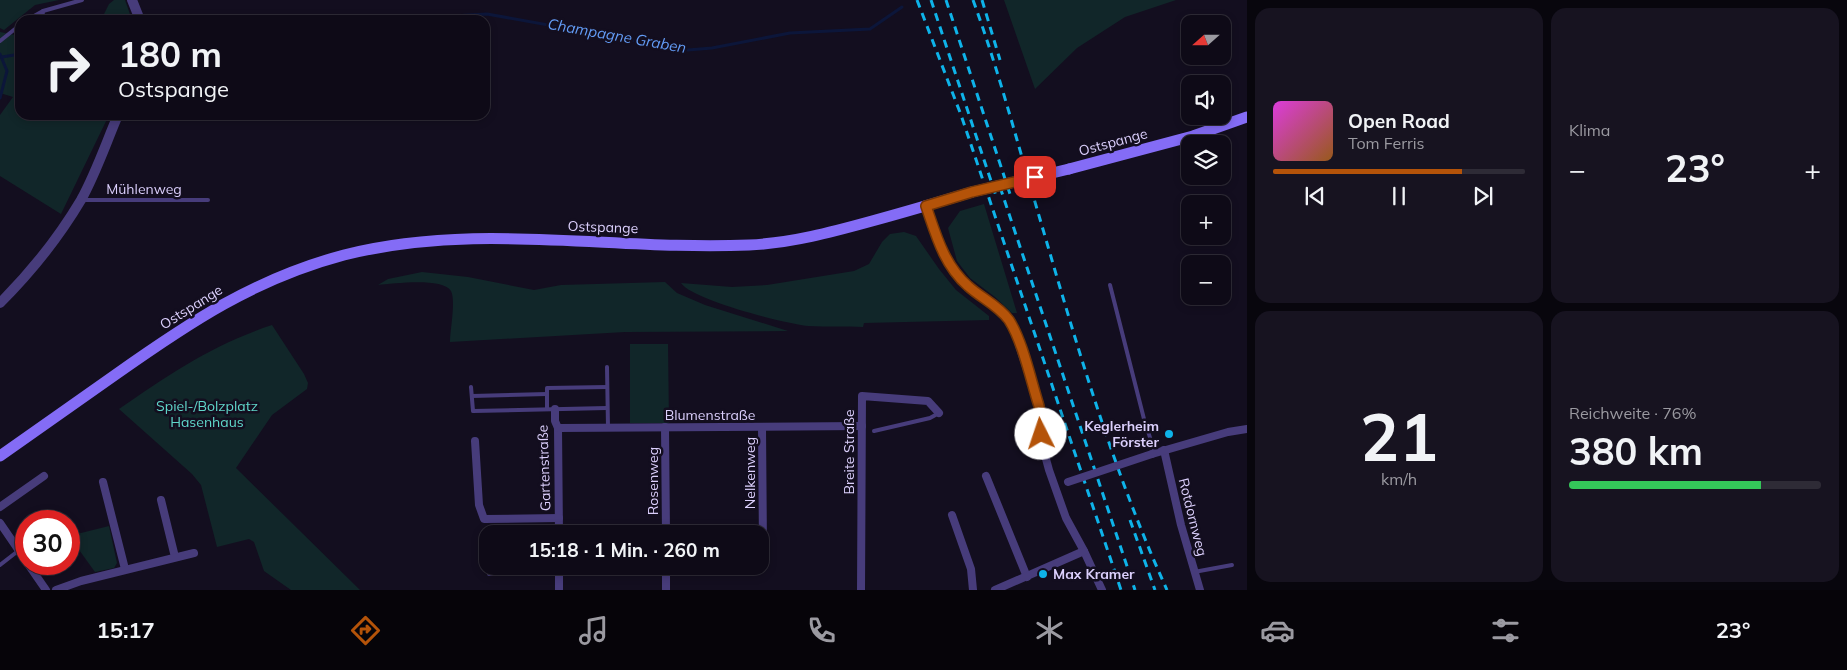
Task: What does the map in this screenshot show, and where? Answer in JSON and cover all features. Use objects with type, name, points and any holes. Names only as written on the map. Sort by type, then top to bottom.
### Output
[{"type":"main road","name":"Ostspange","points":[[0,456],[175,333],[216,308],[259,285],[293,271],[344,255],[372,249],[445,240],[518,240],[725,246],[769,244],[815,237],[972,192],[1069,169],[1193,136],[1247,117]]},
{"type":"street","points":[[132,0],[138,15]]},
{"type":"street","points":[[0,303],[22,281],[81,200],[116,120]]},
{"type":"street","points":[[926,206],[940,247],[958,277],[999,309],[1013,327],[1039,406],[1043,448],[1054,486],[1066,518],[1102,590]]},
{"type":"street","name":"Breite Straße","points":[[861,590],[862,396],[928,402],[939,412]]},
{"type":"street","name":"Gartenstraße","points":[[551,409],[558,428],[559,525]]},
{"type":"street","name":"Blumenstraße","points":[[558,428],[862,426]]},
{"type":"street","name":"Nelkenweg","points":[[762,427],[763,525]]},
{"type":"street","name":"Rosenweg","points":[[665,428],[666,525]]},
{"type":"street","points":[[1054,486],[1164,450],[1228,432],[1247,429]]},
{"type":"street","points":[[475,441],[479,505],[484,519],[559,518]]},
{"type":"street","name":"Rotdornweg","points":[[1164,450],[1181,525],[1200,590]]},
{"type":"street","points":[[0,507],[44,476]]},
{"type":"street","points":[[986,476],[1027,577]]},
{"type":"street","points":[[103,482],[124,570]]},
{"type":"street","points":[[161,500],[175,558]]},
{"type":"street","points":[[952,515],[971,569],[973,590]]},
{"type":"street","points":[[0,523],[15,544]]},
{"type":"street","points":[[994,590],[1084,551]]},
{"type":"street","points":[[56,590],[81,581],[194,553]]},
{"type":"street","points":[[36,575],[46,590]]},
{"type":"street","points":[[558,590],[559,575]]},
{"type":"street","points":[[666,575],[666,590]]},
{"type":"street","points":[[81,581],[84,590]]},
{"type":"lane","points":[[36,15],[43,11],[82,0]]},
{"type":"lane","points":[[43,11],[43,15]]},
{"type":"lane","points":[[0,41],[15,30]]},
{"type":"lane","name":"Mühlenweg","points":[[81,200],[208,200]]},
{"type":"lane","points":[[1110,285],[1153,454]]},
{"type":"lane","points":[[607,367],[608,428]]},
{"type":"lane","points":[[471,387],[472,396],[547,394]]},
{"type":"lane","name":"Gartenstraße","points":[[472,396],[473,411],[551,409],[547,388],[607,387]]},
{"type":"lane","points":[[551,409],[608,408]]},
{"type":"lane","points":[[874,431],[930,418],[939,412]]},
{"type":"lane","points":[[0,565],[15,553]]},
{"type":"lane","points":[[1194,572],[1232,565]]},
{"type":"green space","points":[[0,0],[59,0],[35,5],[23,15],[15,15],[15,21],[4,30],[0,28]]},
{"type":"green space","points":[[114,0],[125,0],[130,15],[104,15],[109,4]]},
{"type":"green space","points":[[1004,0],[1176,0],[1125,17],[1077,48],[1035,89]]},
{"type":"green space","points":[[0,32],[15,35],[15,120],[107,120],[61,214],[0,176],[0,115],[13,97],[0,93]]},
{"type":"green space","points":[[984,204],[1017,313],[1012,313],[970,278],[957,261],[948,228],[960,211]]},
{"type":"green space","points":[[904,232],[916,236],[956,290],[989,316],[989,320],[864,323],[863,327],[809,326],[781,321],[720,304],[689,290],[681,283],[732,287],[767,285],[854,271],[869,264],[882,242],[890,234]]},
{"type":"green space","points":[[422,272],[468,277],[534,290],[561,285],[665,282],[677,293],[705,305],[788,331],[625,332],[450,342],[453,302],[451,291],[446,287],[438,284],[417,282],[378,285],[388,279]]},
{"type":"green space","name":"Spiel-/Bolzplatz Hasenhaus","points":[[272,325],[304,374],[308,383],[307,389],[272,415],[236,468],[360,590],[291,590],[264,571],[254,542],[249,539],[217,547],[201,485],[192,474],[119,409],[192,361],[231,341]]},
{"type":"green space","points":[[630,344],[668,344],[669,423],[630,423]]},
{"type":"green space","points":[[109,526],[117,563],[114,568],[95,572],[80,551],[80,533]]},
{"type":"waterway","name":"Champagne Graben","points":[[470,15],[487,14],[688,50],[712,48],[790,33],[870,29],[902,7]]},
{"type":"waterway","points":[[0,54],[7,71],[0,98]]},
{"type":"waterway","name":"Champagne Graben","points":[[2,57],[15,55]]},
{"type":"railway","points":[[917,0],[961,115],[1121,590]]},
{"type":"railway","points":[[931,0],[997,199]]},
{"type":"railway","points":[[946,0],[1010,194]]},
{"type":"railway","points":[[973,0],[996,69],[1091,390],[1126,491],[1167,590]]},
{"type":"railway","points":[[982,0],[1000,60]]},
{"type":"railway","points":[[1000,187],[1135,590]]},
{"type":"railway","points":[[1130,520],[1155,590]]},
{"type":"place","name":"Keglerheim Förster","points":[[1169,434]]},
{"type":"place","name":"Max Kramer","points":[[1043,574]]},
{"type":"route","points":[[1035,177],[972,192],[926,206],[940,247],[958,277],[999,309],[1013,327],[1039,406],[1041,434]]}]
